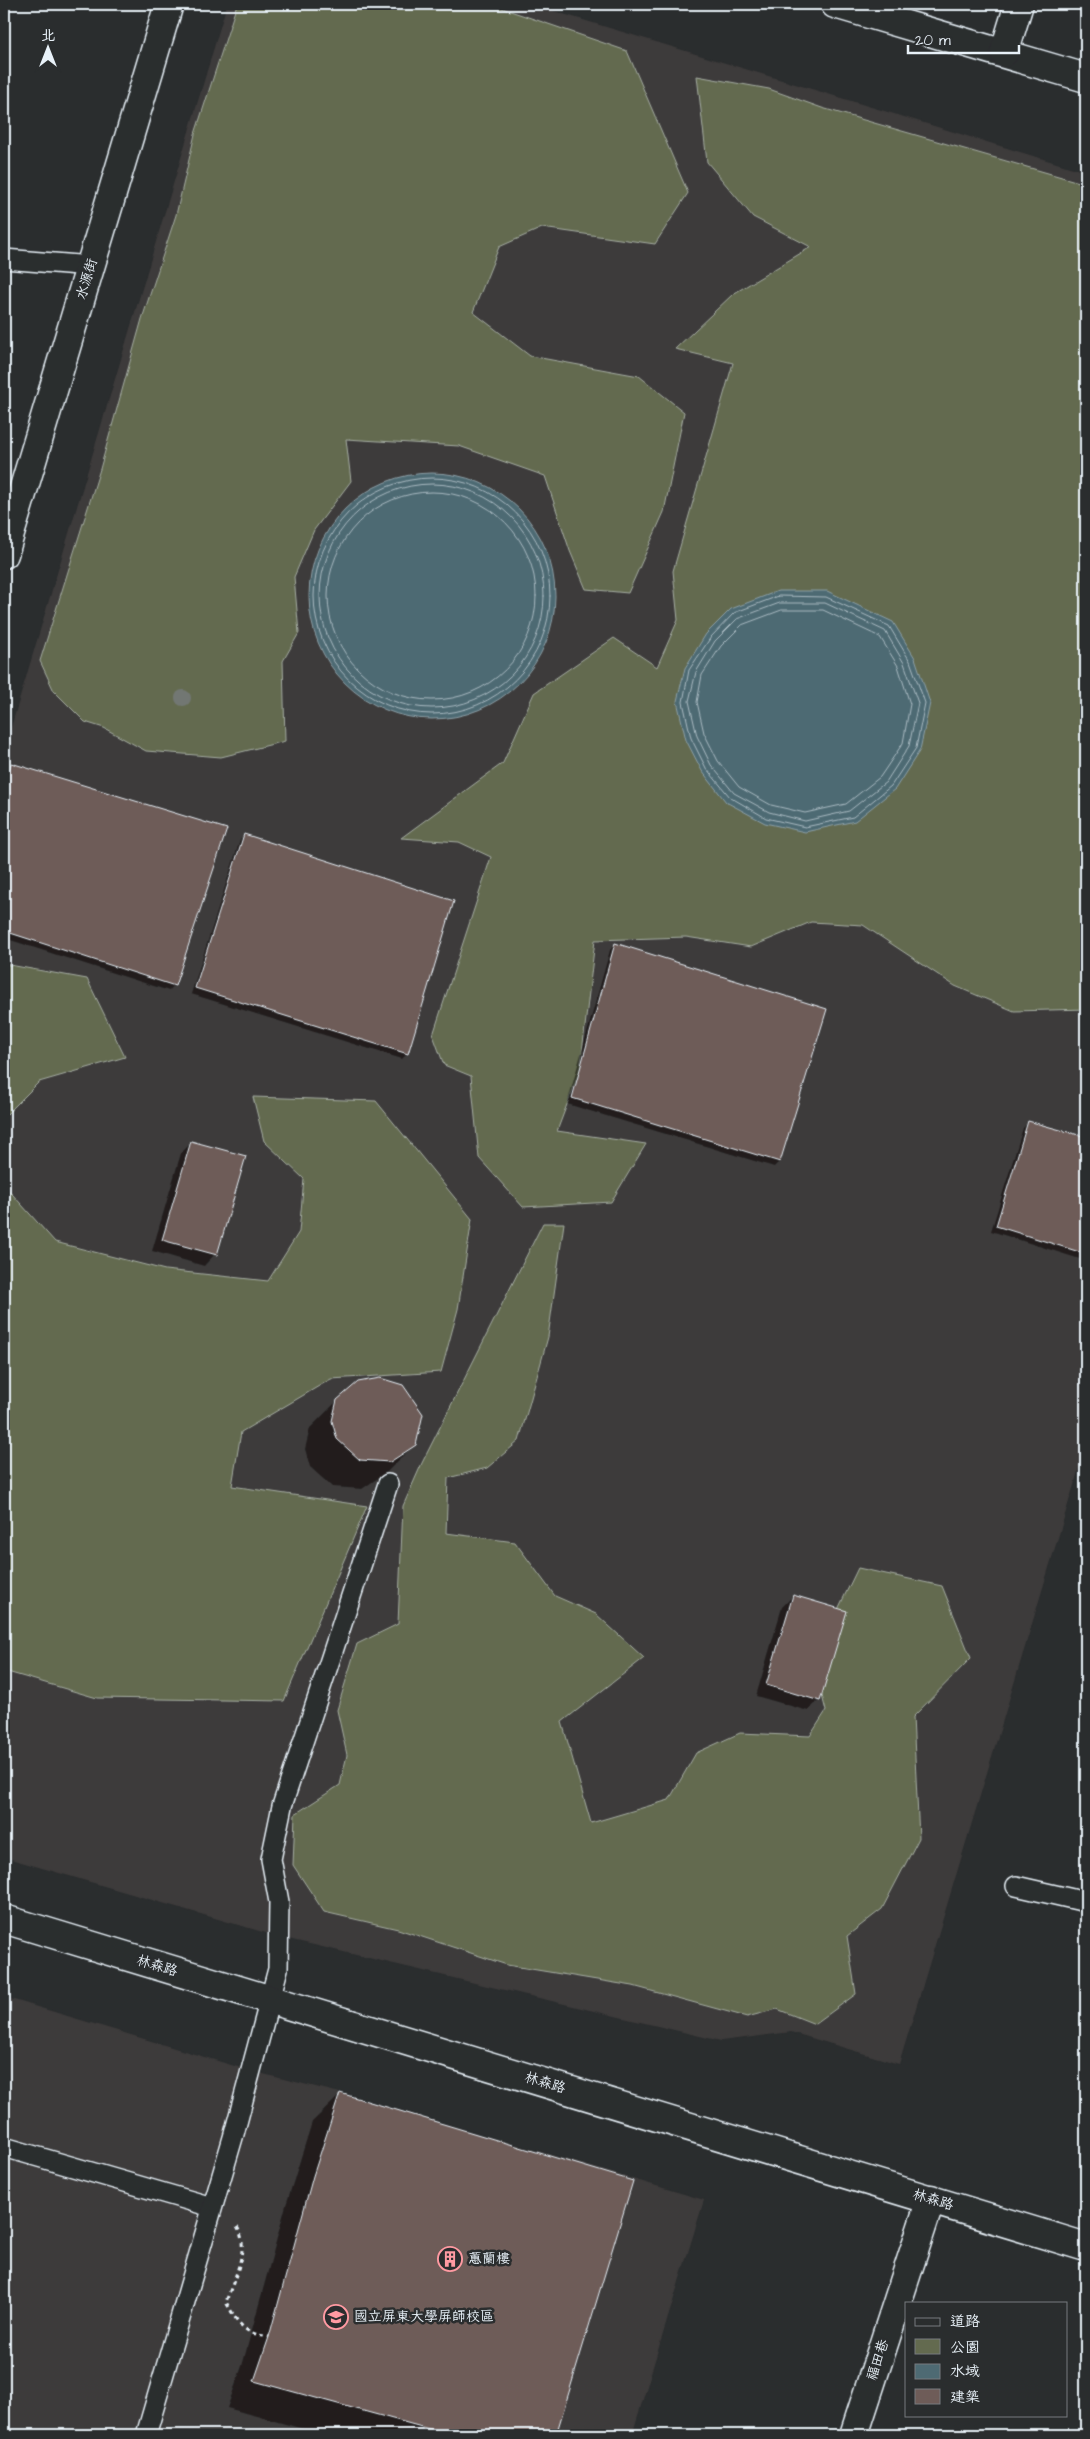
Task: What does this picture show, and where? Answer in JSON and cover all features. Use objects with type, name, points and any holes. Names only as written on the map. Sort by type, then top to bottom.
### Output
[{"type":"street","name":"水源街","points":[[4,551],[169,4]]},
{"type":"street","points":[[835,4],[1086,78]]},
{"type":"street","points":[[1004,53],[1020,4]]},
{"type":"street","name":"林森路","points":[[4,1919],[1086,2247]]},
{"type":"street","name":"福田巷","points":[[854,2435],[930,2199]]},
{"type":"lane","points":[[4,259],[90,266]]},
{"type":"lane","points":[[146,2435],[271,2001],[278,1969],[280,1937],[279,1902],[271,1859],[282,1806],[388,1484]]},
{"type":"lane","points":[[1016,1886],[1086,1902]]},
{"type":"lane","points":[[4,2147],[212,2207]]},
{"type":"path","points":[[212,2207],[229,2214],[240,2232],[242,2252],[226,2302],[235,2318],[250,2334],[269,2337]]},
{"type":"shaded area","points":[[227,4],[530,4],[1086,172],[1086,1445],[899,2064],[791,2032],[721,2041],[280,1937],[4,1857],[4,751]]},
{"type":"shaded area","name":"國立屏東大學屏師校區","points":[[4,1997],[251,2071],[340,2093],[704,2200],[632,2435],[4,2435]]},
{"type":"green space","points":[[237,4],[490,4],[627,51],[688,193],[655,244],[542,228],[499,247],[473,312],[530,356],[639,376],[684,412],[664,512],[628,593],[586,589],[570,551],[545,476],[459,446],[346,439],[351,481],[314,530],[294,577],[299,633],[283,661],[285,741],[221,757],[146,751],[104,728],[85,722],[54,691],[40,661],[100,469],[142,319],[176,215],[195,134]]},
{"type":"green space","points":[[697,76],[769,89],[822,108],[1086,184],[1086,1009],[1014,1011],[955,986],[863,925],[811,922],[751,947],[686,937],[595,940],[580,1070],[557,1131],[646,1144],[611,1202],[523,1207],[479,1158],[471,1076],[444,1065],[433,1035],[491,857],[459,842],[401,838],[503,763],[534,693],[614,638],[657,667],[678,620],[673,571],[733,363],[675,349],[733,294],[811,247],[753,217],[707,162]]},
{"type":"green space","points":[[4,964],[87,979],[125,1057],[39,1082],[4,1117]]},
{"type":"green space","points":[[253,1097],[376,1101],[472,1219],[458,1309],[441,1372],[331,1379],[241,1432],[232,1486],[367,1506],[284,1701],[97,1698],[4,1671],[4,1185],[55,1242],[165,1270],[268,1281],[299,1232],[304,1179],[264,1141]]},
{"type":"green space","points":[[543,1223],[564,1223],[548,1337],[519,1441],[487,1468],[448,1478],[446,1533],[515,1542],[555,1596],[596,1614],[644,1658],[562,1722],[591,1823],[669,1800],[696,1753],[740,1733],[810,1736],[826,1711],[813,1661],[858,1568],[942,1586],[971,1658],[913,1717],[919,1838],[882,1909],[847,1936],[856,1994],[815,2024],[777,2009],[747,2017],[633,1986],[507,1965],[398,1929],[324,1912],[293,1865],[295,1814],[340,1785],[347,1755],[337,1710],[357,1644],[398,1624],[403,1506],[422,1463]]},
{"type":"water","points":[[432,473],[456,475],[479,482],[500,494],[519,509],[534,528],[546,549],[553,572],[555,596],[553,620],[546,643],[534,664],[519,683],[500,698],[479,710],[456,717],[432,719],[408,717],[385,710],[364,698],[345,683],[330,664],[318,643],[311,620],[309,596],[311,572],[318,549],[330,528],[345,509],[364,494],[385,482],[408,475]]},
{"type":"water","points":[[778,591],[827,591],[893,622],[915,658],[930,703],[920,750],[895,789],[855,821],[805,832],[765,823],[726,802],[702,771],[686,740],[677,701],[685,668],[706,634],[731,609]]},
{"type":"building","points":[[11,763],[227,829],[175,986],[4,931],[4,787]]},
{"type":"building","points":[[244,834],[454,901],[408,1054],[195,988]]},
{"type":"building","points":[[615,943],[827,1009],[780,1162],[572,1098]]},
{"type":"building","points":[[1028,1121],[1086,1137],[1086,1254],[996,1226]]},
{"type":"building","points":[[191,1141],[246,1156],[217,1255],[162,1240]]},
{"type":"building","points":[[380,1378],[403,1385],[423,1414],[416,1445],[390,1462],[360,1460],[337,1439],[332,1421],[337,1400],[358,1382]]},
{"type":"building","points":[[793,1595],[847,1611],[820,1701],[766,1685]]},
{"type":"building","name":"蕙蘭樓","points":[[340,2093],[633,2181],[556,2435],[451,2435],[254,2381],[269,2337],[313,2176]]},
{"type":"place","name":"蕙蘭樓","points":[[450,2259]]},
{"type":"place","name":"國立屏東大學屏師校區","points":[[336,2317]]}]
